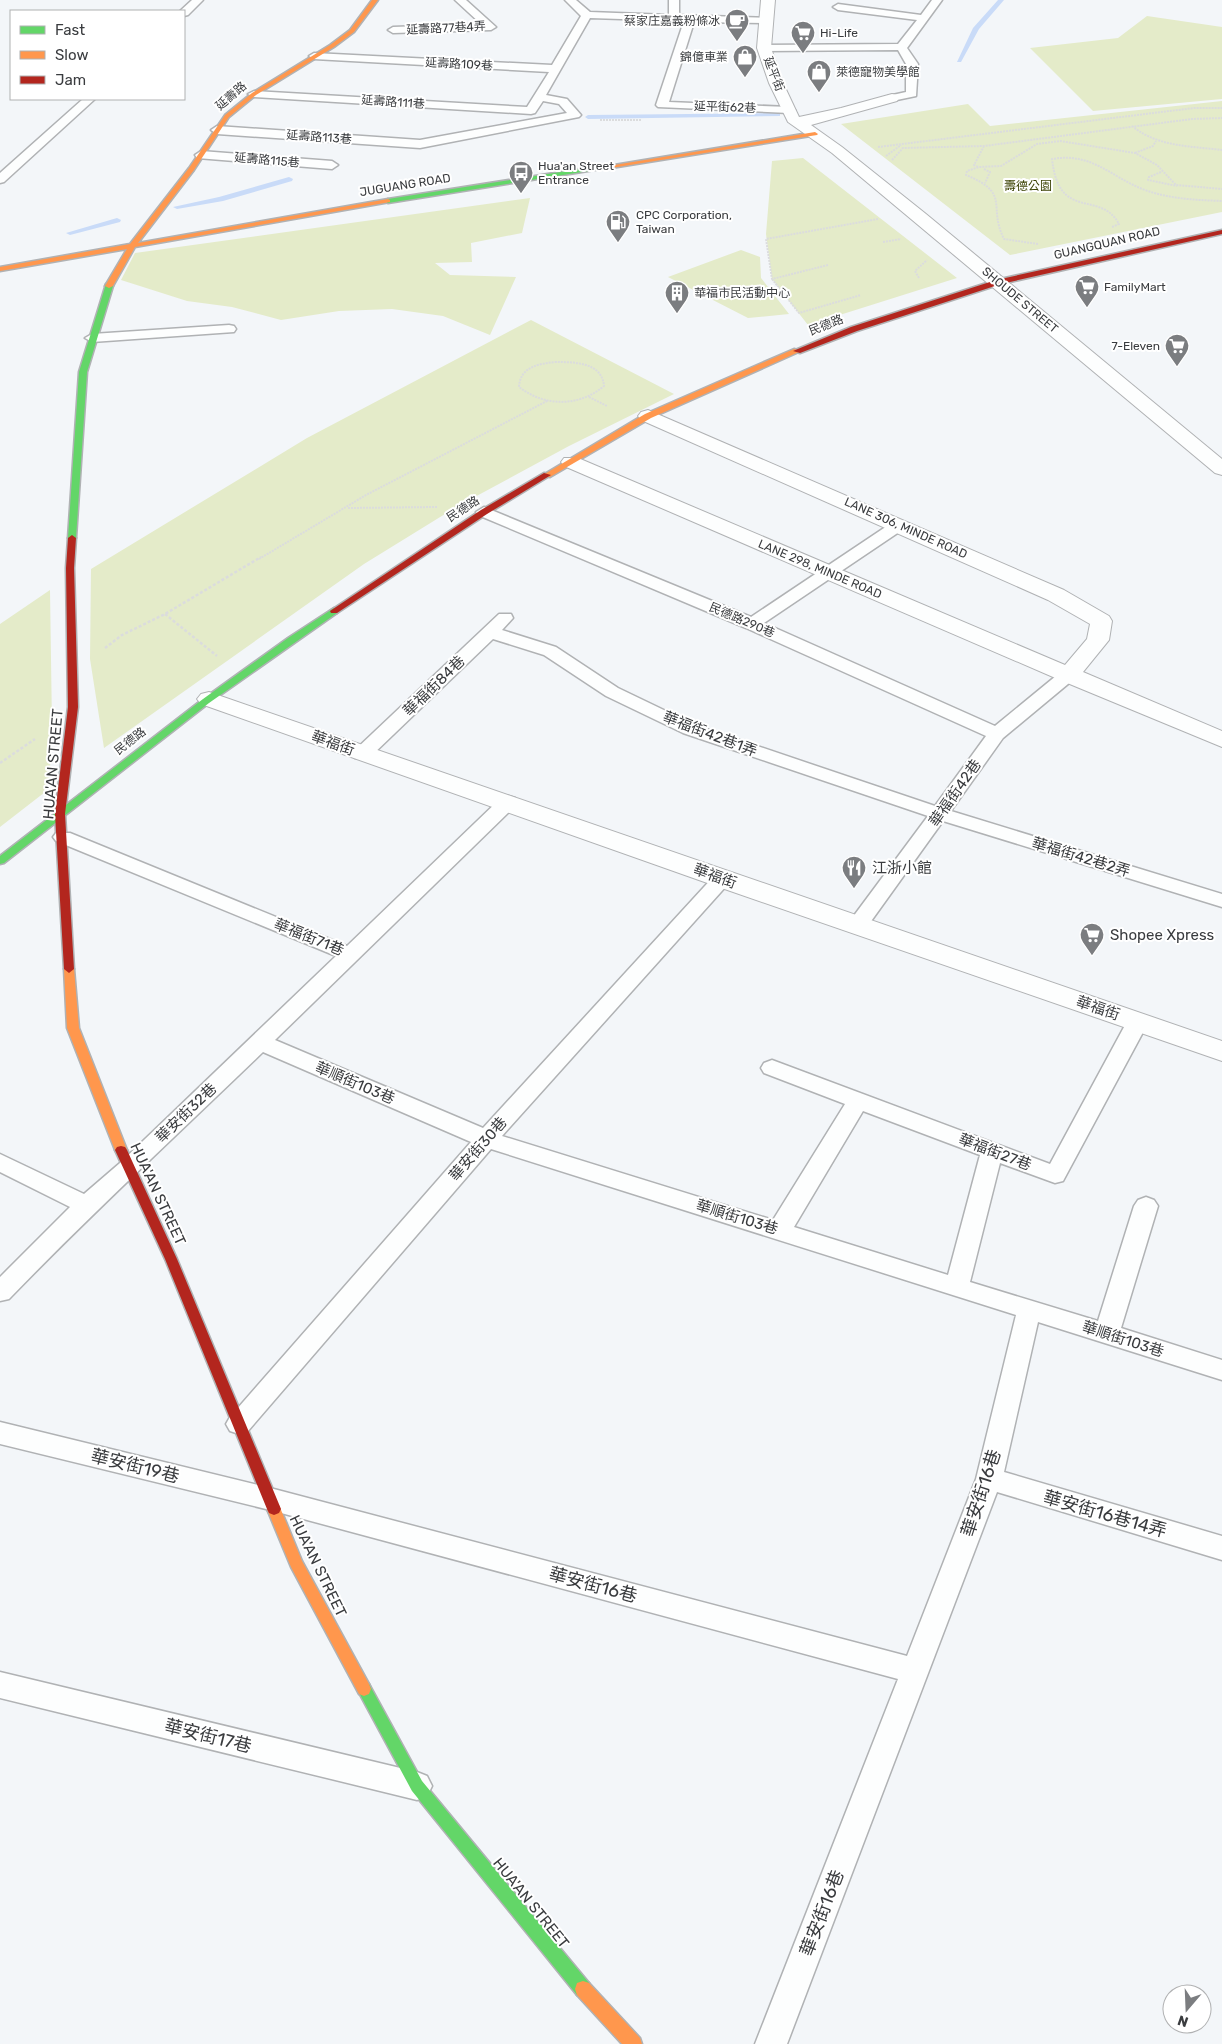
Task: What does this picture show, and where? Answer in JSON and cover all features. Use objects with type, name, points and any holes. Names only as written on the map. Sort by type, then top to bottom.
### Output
[{"type":"street","name":"延壽路","points":[[134,243],[201,155],[227,116],[254,94],[332,46],[352,31],[376,0]]},
{"type":"street","name":"延平街","points":[[768,0],[764,48],[776,83],[793,120],[815,134]]},
{"type":"street","points":[[798,122],[845,112],[892,98]]},
{"type":"street","name":"JUGUANG ROAD","points":[[0,269],[134,243],[815,134]]},
{"type":"street","name":"SHOUDE STREET","points":[[815,134],[999,282],[1222,469]]},
{"type":"street","name":"GUANGQUAN ROAD","points":[[999,282],[1150,246],[1222,232]]},
{"type":"street","name":"HUA'AN STREET","points":[[134,243],[106,291],[83,372],[70,568],[73,706],[60,814],[63,837],[72,1028],[128,1169],[171,1259],[296,1562],[416,1786],[573,1978],[634,2044]]},
{"type":"street","name":"民德路","points":[[0,861],[270,653],[484,512],[648,416],[800,350],[999,282]]},
{"type":"street","name":"LANE 306, MINDE ROAD","points":[[648,416],[1056,594],[1101,621],[1098,640],[1068,675]]},
{"type":"street","name":"LANE 298, MINDE ROAD","points":[[572,462],[1222,740]]},
{"type":"street","name":"華福街","points":[[209,699],[362,754],[508,802],[722,879],[1222,1051]]},
{"type":"lane","points":[[185,12],[198,0]]},
{"type":"lane","name":"延壽路77巷4弄","points":[[393,30],[491,27],[460,0]]},
{"type":"lane","points":[[570,0],[587,15],[765,20]]},
{"type":"lane","points":[[674,0],[674,18]]},
{"type":"lane","points":[[764,48],[900,46],[906,44],[937,0]]},
{"type":"lane","points":[[838,7],[923,18]]},
{"type":"lane","points":[[540,97],[587,15]]},
{"type":"lane","name":"延平街62巷","points":[[690,18],[662,105],[789,110]]},
{"type":"lane","points":[[892,98],[912,94],[912,64],[900,46]]},
{"type":"lane","name":"延壽路109巷","points":[[314,56],[556,69]]},
{"type":"lane","name":"延壽路111巷","points":[[254,94],[531,111],[540,97]]},
{"type":"lane","name":"延壽路113巷","points":[[217,130],[420,144],[576,114],[562,101],[540,97]]},
{"type":"lane","points":[[0,179],[88,100]]},
{"type":"lane","name":"延壽路115巷","points":[[201,155],[332,165]]},
{"type":"lane","points":[[92,338],[229,329]]},
{"type":"lane","name":"民德路290巷","points":[[484,512],[752,624],[997,734]]},
{"type":"lane","points":[[752,624],[899,525]]},
{"type":"lane","name":"華福街84巷","points":[[362,754],[505,618]]},
{"type":"lane","name":"華福街42巷1弄","points":[[490,632],[550,651],[612,692],[689,729],[941,814]]},
{"type":"lane","name":"華福街42巷","points":[[857,926],[941,814],[997,734],[1068,675]]},
{"type":"lane","name":"華福街71巷","points":[[63,837],[351,955],[508,802]]},
{"type":"lane","name":"華福街42巷2弄","points":[[941,814],[1222,901]]},
{"type":"lane","name":"華安街30巷","points":[[239,1424],[486,1139],[722,879]]},
{"type":"lane","name":"華安街32巷","points":[[0,1292],[86,1205],[128,1169],[351,955]]},
{"type":"lane","name":"華福街27巷","points":[[772,1068],[1055,1175],[1138,1021]]},
{"type":"lane","name":"華順街103巷","points":[[260,1042],[486,1139],[1222,1370]]},
{"type":"lane","points":[[779,1230],[858,1101]]},
{"type":"lane","points":[[957,1286],[992,1151]]},
{"type":"lane","points":[[0,1162],[86,1205]]},
{"type":"lane","points":[[1107,1333],[1146,1206]]},
{"type":"lane","name":"華安街16巷","points":[[771,2044],[989,1479],[1029,1310]]},
{"type":"lane","name":"華安街19巷","points":[[0,1433],[270,1499]]},
{"type":"lane","name":"華安街16巷14弄","points":[[989,1479],[1222,1548]]},
{"type":"lane","name":"華安街16巷","points":[[270,1499],[916,1671]]},
{"type":"lane","name":"華安街17巷","points":[[0,1685],[416,1786]]},
{"type":"path","points":[[877,147],[1194,108],[1222,108]]},
{"type":"path","points":[[892,160],[903,148],[984,146],[1192,118],[1222,118]]},
{"type":"path","points":[[1132,126],[1140,135],[1156,141],[1222,150]]},
{"type":"path","points":[[1043,244],[1004,239],[998,231],[997,199],[985,183],[966,175],[971,168],[1001,166],[1037,144],[1050,141],[1097,145],[1136,153],[1157,165],[1161,172],[1180,186]]},
{"type":"path","points":[[1136,153],[1153,146],[1156,141]]},
{"type":"path","points":[[882,160],[901,144]]},
{"type":"path","points":[[984,146],[974,165],[990,172],[985,183]]},
{"type":"path","points":[[1104,229],[1119,224],[1118,217],[1112,211],[1073,200],[1058,187],[1052,159],[1078,156],[1094,162],[1118,178],[1147,191],[1222,201]]},
{"type":"path","points":[[1161,172],[1149,177],[1148,180],[1155,183],[1222,189]]},
{"type":"path","points":[[864,294],[799,313],[772,279],[766,239],[881,218]]},
{"type":"path","points":[[910,281],[920,278],[914,272],[922,263],[932,258],[925,253]]},
{"type":"path","points":[[772,279],[828,265]]},
{"type":"path","points":[[103,650],[122,634],[165,614],[348,508],[366,495],[547,401],[576,400],[589,397],[604,386],[605,379],[601,373],[593,368],[569,362],[542,364],[522,373],[518,380],[519,386],[534,398],[547,401]]},
{"type":"path","points":[[348,508],[438,507]]},
{"type":"path","points":[[165,614],[217,657]]},
{"type":"path","points":[[0,763],[37,737]]},
{"type":"green space","points":[[1147,16],[1222,27],[1222,99],[1093,111],[1030,48],[1118,38]]},
{"type":"green space","name":"壽德公園","points":[[1222,101],[1222,212],[1010,255],[841,124],[968,104],[990,126]]},
{"type":"green space","points":[[803,158],[957,278],[808,325],[772,279],[766,234],[772,161]]},
{"type":"green space","points":[[530,198],[522,233],[471,243],[472,262],[435,263],[450,275],[516,277],[490,335],[443,316],[392,309],[339,311],[281,320],[232,307],[187,301],[121,280],[135,253]]},
{"type":"green space","points":[[741,250],[760,257],[761,278],[789,314],[748,318],[668,277]]},
{"type":"green space","points":[[531,320],[674,394],[569,446],[458,506],[364,564],[104,748],[90,659],[91,569],[307,438]]},
{"type":"green space","points":[[50,590],[52,727],[49,789],[0,827],[0,624]]},
{"type":"waterway","points":[[959,61],[976,28],[1001,0]]},
{"type":"waterway","points":[[588,117],[778,115]]},
{"type":"waterway","points":[[177,207],[220,199],[289,179]]},
{"type":"waterway","points":[[70,233],[117,220]]},
{"type":"traffic: fast","points":[[388,201],[605,167]]},
{"type":"traffic: fast","points":[[72,538],[83,372],[109,286]]},
{"type":"traffic: fast","points":[[0,861],[206,701],[334,611]]},
{"type":"traffic: fast","points":[[364,1689],[417,1786],[583,1989]]},
{"type":"traffic: slow","points":[[109,286],[134,243],[192,169],[227,116],[254,94],[332,46],[352,31],[375,0]]},
{"type":"traffic: slow","points":[[605,167],[815,134]]},
{"type":"traffic: slow","points":[[0,269],[388,201]]},
{"type":"traffic: slow","points":[[547,475],[648,416],[797,351]]},
{"type":"traffic: slow","points":[[69,969],[73,1028],[121,1150]]},
{"type":"traffic: slow","points":[[274,1509],[296,1563],[364,1689]]},
{"type":"traffic: slow","points":[[583,1989],[634,2044]]},
{"type":"traffic: jam","points":[[797,351],[854,329],[999,282],[1222,232]]},
{"type":"traffic: jam","points":[[334,611],[484,512],[547,475]]},
{"type":"traffic: jam","points":[[69,969],[60,814],[73,707],[70,568],[72,538]]},
{"type":"traffic: jam","points":[[121,1150],[171,1259],[274,1509]]},
{"type":"place","name":"蔡家庄嘉義粉條冰","points":[[737,42]]},
{"type":"place","name":"Hi-Life","points":[[803,54]]},
{"type":"place","name":"錦億車業","points":[[745,78]]},
{"type":"place","name":"萊德寵物美學館","points":[[819,93]]},
{"type":"place","name":"Hua'an Street Entrance","points":[[521,194]]},
{"type":"place","name":"CPC Corporation, Taiwan","points":[[618,243]]},
{"type":"place","name":"FamilyMart","points":[[1087,308]]},
{"type":"place","name":"華福市民活動中心","points":[[677,314]]},
{"type":"place","name":"7-Eleven","points":[[1177,367]]},
{"type":"place","name":"江浙小館","points":[[854,889]]},
{"type":"place","name":"Shopee Xpress","points":[[1092,956]]}]
